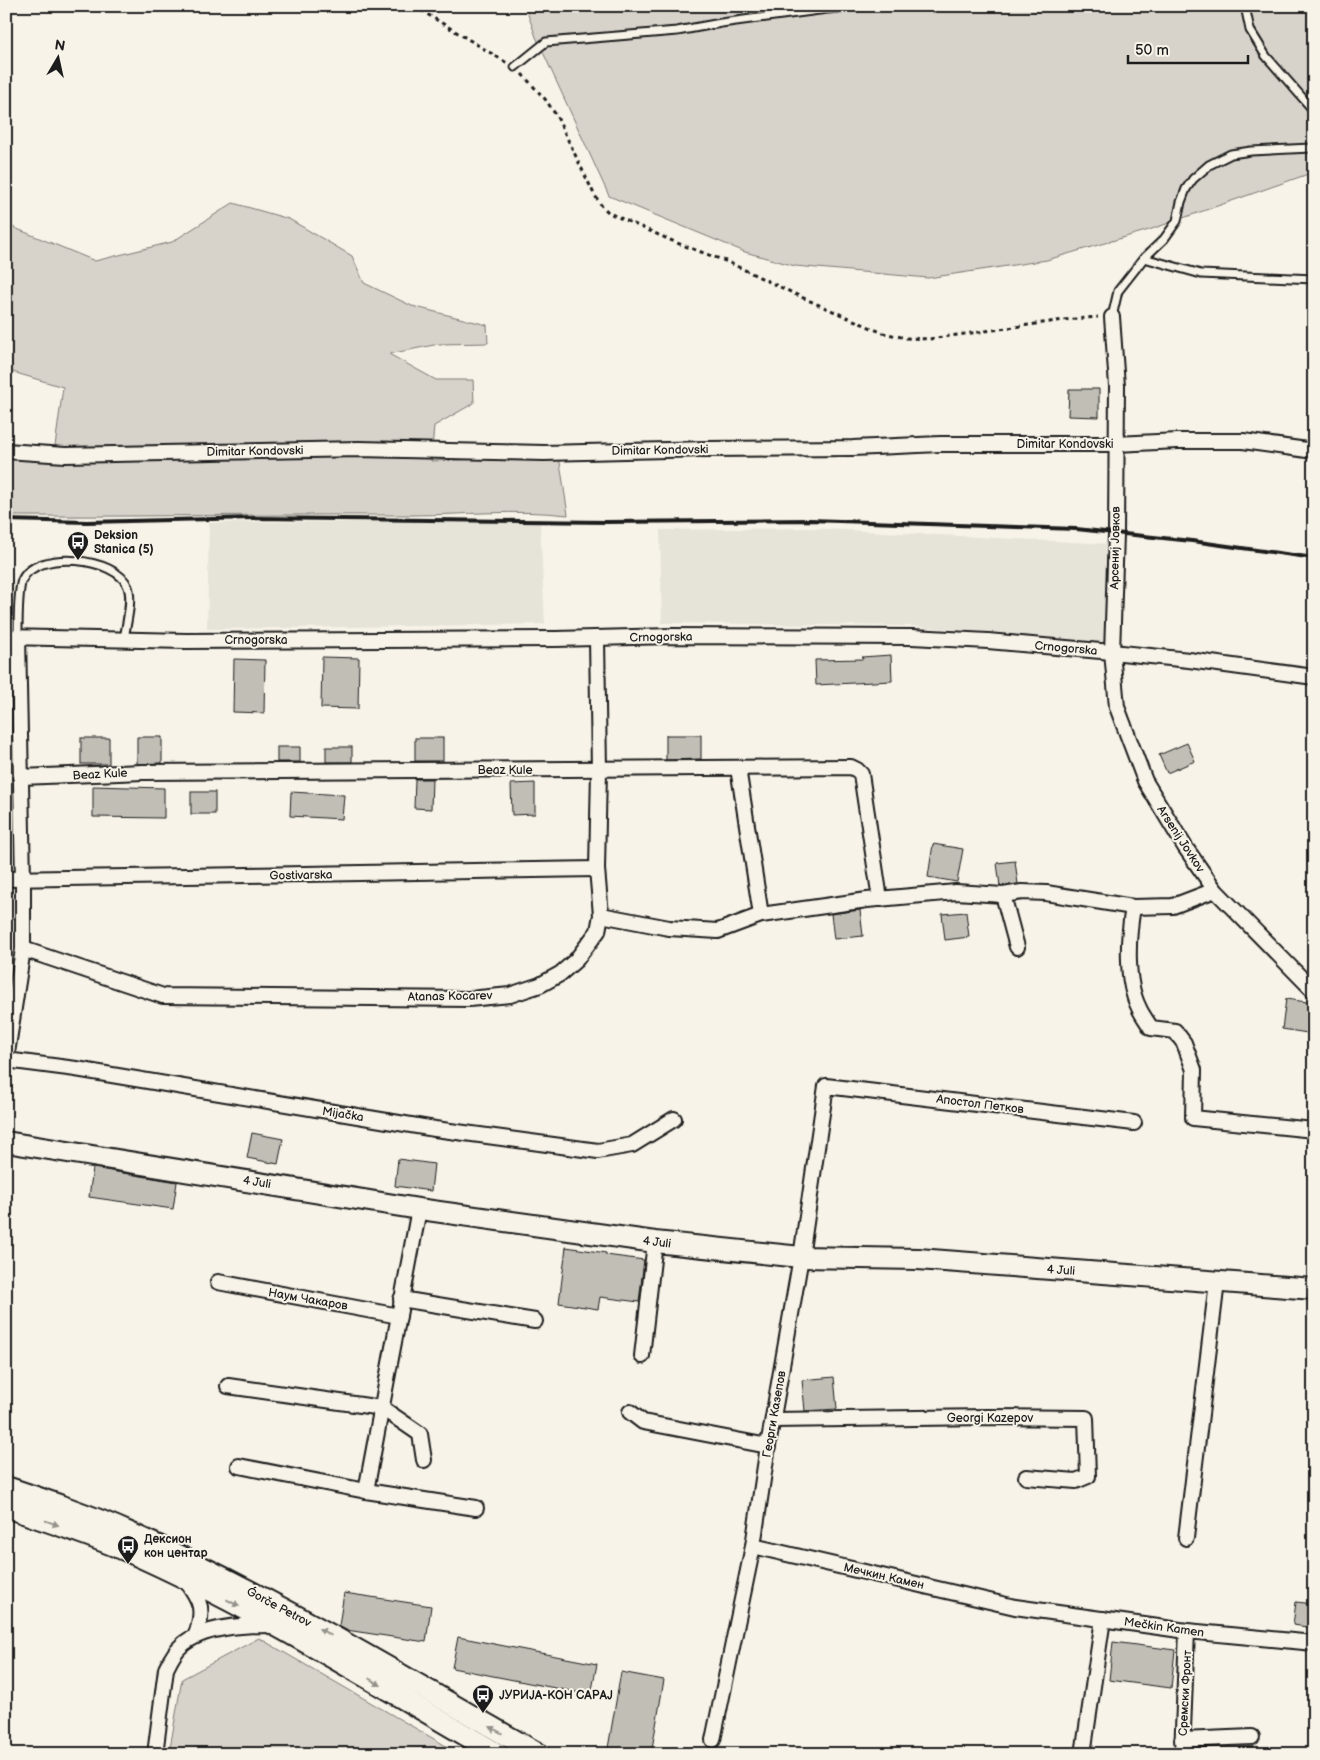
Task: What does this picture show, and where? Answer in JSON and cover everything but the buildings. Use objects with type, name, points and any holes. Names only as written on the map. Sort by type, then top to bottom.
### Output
[{"type":"street","name":"Арсениј Јовков","points":[[1112,318],[1117,386],[1116,544],[1112,652]]},
{"type":"street","name":"Dimitar Kondovski","points":[[6,452],[65,455],[359,450],[544,453],[853,448],[940,444],[1116,444],[1178,441],[1243,442],[1314,450]]},
{"type":"street","name":"Crnogorska","points":[[12,637],[196,641],[671,636],[912,637],[988,641],[1112,652],[1189,660],[1314,677]]},
{"type":"street","points":[[6,1060],[23,949],[21,778],[12,637]]},
{"type":"street","name":"Atanas Kocarev","points":[[23,949],[163,996],[469,998],[510,994],[540,985],[560,974],[576,960],[598,931],[602,915],[597,869],[599,770],[597,638]]},
{"type":"street","name":"Arsenij Jovkov","points":[[1112,652],[1117,707],[1145,781],[1185,847],[1214,890],[1314,991]]},
{"type":"street","name":"Beaz Kule","points":[[21,778],[143,772],[851,767],[861,774],[880,899]]},
{"type":"street","points":[[738,768],[761,915]]},
{"type":"street","name":"Gostivarska","points":[[6,879],[597,869]]},
{"type":"street","points":[[602,915],[669,928],[718,931],[761,915],[880,899],[956,892],[1003,895],[1022,892],[1046,893],[1133,907],[1173,906],[1214,890]]},
{"type":"street","points":[[1003,895],[1017,947]]},
{"type":"street","points":[[1133,907],[1129,927],[1128,953],[1132,984],[1138,1006],[1151,1028],[1175,1031],[1184,1043],[1194,1070],[1192,1118],[1314,1130]]},
{"type":"street","name":"Mijačka","points":[[6,1060],[76,1069],[435,1129],[598,1151],[632,1145],[674,1119]]},
{"type":"street","name":"Апостол Петков","points":[[826,1086],[1134,1123]]},
{"type":"street","name":"Георги Казепов","points":[[713,1740],[753,1546],[768,1446],[801,1257],[826,1086]]},
{"type":"street","name":"4 Juli","points":[[6,1142],[419,1209],[655,1242],[801,1257],[918,1258],[1314,1289]]},
{"type":"street","points":[[366,1491],[419,1209]]},
{"type":"street","points":[[642,1356],[655,1242]]},
{"type":"street","name":"Наум Чакаров","points":[[218,1282],[399,1316]]},
{"type":"street","points":[[1186,1538],[1217,1282]]},
{"type":"street","points":[[401,1299],[535,1321]]},
{"type":"street","points":[[228,1386],[382,1408],[420,1434],[424,1460]]},
{"type":"street","points":[[630,1412],[643,1422],[768,1446]]},
{"type":"street","name":"Georgi Kazepov","points":[[773,1420],[988,1417],[1086,1418],[1088,1476],[1076,1481],[1026,1477]]},
{"type":"street","points":[[239,1466],[366,1491],[476,1508]]},
{"type":"street","name":"Ǵorče Petrov","points":[[6,1488],[129,1532],[217,1574],[313,1625],[539,1754]]},
{"type":"street","name":"Ǵorče Petrov","points":[[6,1507],[126,1551],[184,1578],[320,1649],[498,1754]]},
{"type":"street","name":"Мечкин Камен","points":[[753,1546],[1014,1607],[1103,1619]]},
{"type":"street","points":[[184,1578],[194,1591],[201,1608],[201,1620],[196,1635]]},
{"type":"street","points":[[1083,1754],[1103,1619]]},
{"type":"street","name":"Mečkin Kamen","points":[[1103,1619],[1187,1631],[1314,1643]]},
{"type":"street","points":[[155,1754],[166,1669],[172,1656],[181,1646],[196,1635],[248,1625],[273,1625]]},
{"type":"street","name":"Сремски Фронт","points":[[1182,1754],[1187,1631]]},
{"type":"street","points":[[1182,1740],[1252,1737]]},
{"type":"lane","points":[[515,67],[546,42],[677,32],[721,23],[867,6]]},
{"type":"lane","points":[[1245,6],[1250,30],[1266,56],[1314,111]]},
{"type":"lane","points":[[1112,318],[1118,291],[1144,258],[1164,239],[1177,221],[1186,189],[1193,179],[1209,165],[1231,154],[1241,152],[1311,148],[1314,146]]},
{"type":"lane","points":[[1144,258],[1201,274],[1314,279]]},
{"type":"lane","points":[[12,637],[18,612],[22,580],[33,567],[51,561],[71,560],[92,563],[108,568],[122,577],[128,586],[130,595],[124,640]]},
{"type":"path","points":[[414,6],[515,67],[556,115],[594,194],[609,213],[677,243],[728,262],[883,333],[906,338],[929,340],[1064,320],[1089,317],[1112,318]]},
{"type":"shaded area","points":[[525,6],[1314,6],[1314,172],[1149,230],[1047,260],[928,278],[795,266],[745,252],[609,196],[536,37]]},
{"type":"shaded area","points":[[233,203],[289,219],[352,256],[364,283],[412,306],[487,325],[488,343],[439,344],[389,354],[436,380],[473,380],[474,403],[434,426],[431,461],[559,456],[568,515],[510,512],[412,515],[6,516],[6,458],[53,461],[63,387],[6,370],[6,222],[10,226],[95,261],[172,242]]},
{"type":"shaded area","points":[[540,522],[545,624],[207,629],[209,523]]},
{"type":"shaded area","points":[[809,528],[1109,544],[1103,643],[909,626],[662,623],[660,530]]},
{"type":"shaded area","points":[[259,1638],[460,1754],[169,1754],[182,1679]]},
{"type":"railway","points":[[6,520],[87,522],[254,518],[607,522],[810,520],[1076,529],[1192,541],[1314,558]]},
{"type":"place","name":"Deksion Stanica (5)","points":[[78,561]]},
{"type":"place","name":"Дексион кон центар","points":[[128,1565]]},
{"type":"place","name":"ЈУРИЈА-КОН САРАЈ","points":[[483,1714]]}]
